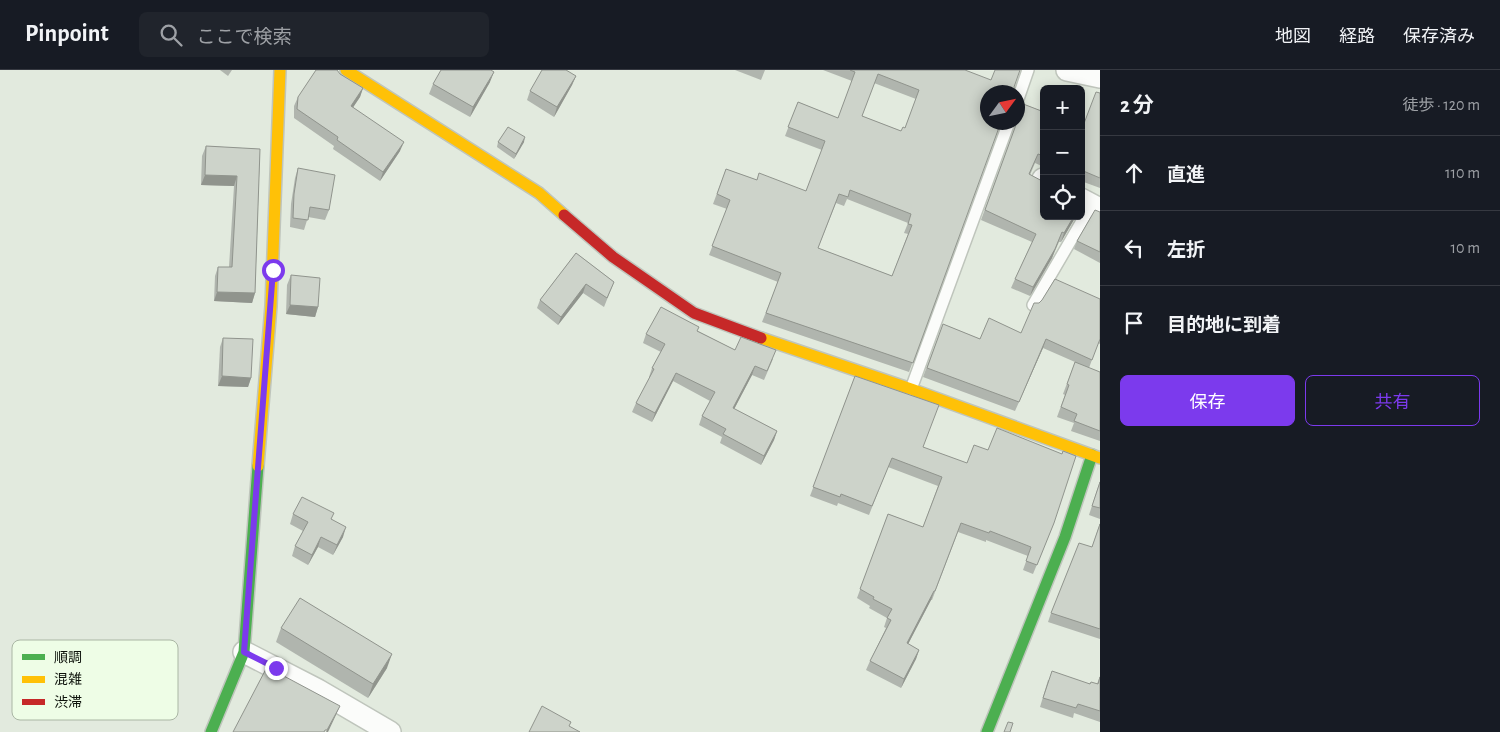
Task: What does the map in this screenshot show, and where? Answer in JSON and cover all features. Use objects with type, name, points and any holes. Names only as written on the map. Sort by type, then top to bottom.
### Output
[{"type":"street","points":[[211,732],[244,652],[271,306],[280,70]]},
{"type":"street","points":[[346,70],[539,193],[613,257],[694,313],[766,340],[911,389],[1096,457],[987,732]]},
{"type":"street","points":[[1067,70],[1100,77]]},
{"type":"street","points":[[244,652],[318,690],[390,732]]},
{"type":"lane","points":[[1023,85],[1028,70]]},
{"type":"lane","points":[[911,389],[1006,130]]},
{"type":"lane","points":[[1033,305],[1091,204]]},
{"type":"building","points":[[316,70],[337,70],[340,74],[363,88],[351,106],[404,142],[383,172],[337,140],[338,137],[297,109],[298,97]]},
{"type":"building","points":[[441,70],[491,70],[494,72],[473,107],[433,84]]},
{"type":"building","points":[[542,70],[566,70],[576,76],[557,107],[530,91]]},
{"type":"building","points":[[850,70],[965,70],[991,80],[995,70],[1020,70],[1015,85],[980,85],[980,130],[998,130],[913,363],[766,313],[781,273],[712,246],[730,200],[717,194],[726,169],[757,180],[759,173],[806,191],[825,141],[788,127],[798,102],[838,118],[855,72]],"holes":[[[878,74],[919,90],[905,128],[903,127],[901,131],[862,116]],[[850,190],[911,214],[908,224],[912,225],[892,276],[818,248],[839,194],[848,197]]]},
{"type":"building","points":[[1096,92],[1100,93],[1100,178],[1085,172],[1085,121]]},
{"type":"building","points":[[1025,105],[1040,110],[1040,155],[1038,154],[1029,174],[1040,180],[1040,220],[1072,220],[1064,233],[1062,232],[1055,249],[1033,287],[1015,279],[1036,234],[985,210],[1014,130],[1025,130]]},
{"type":"building","points":[[508,127],[525,137],[516,154],[498,142]]},
{"type":"building","points":[[206,146],[260,149],[255,293],[217,292],[218,267],[232,267],[237,176],[205,175]]},
{"type":"building","points":[[298,168],[335,175],[329,210],[310,207],[308,220],[293,218]]},
{"type":"building","points":[[1095,210],[1100,212],[1100,252],[1077,241]]},
{"type":"building","points":[[576,253],[614,282],[607,298],[586,284],[561,317],[540,300]]},
{"type":"building","points":[[291,275],[320,278],[318,307],[290,305]]},
{"type":"building","points":[[1055,279],[1100,299],[1100,339],[1092,360],[1046,339],[1019,402],[927,368],[943,324],[980,339],[989,318],[1021,333],[1034,303],[1039,303],[1042,300]]},
{"type":"building","points":[[661,307],[699,327],[697,331],[735,350],[741,337],[776,350],[767,371],[755,366],[733,408],[777,431],[764,456],[723,434],[726,429],[702,416],[715,392],[676,373],[655,413],[636,403],[665,344],[646,334]]},
{"type":"building","points":[[223,338],[253,339],[251,378],[222,376]]},
{"type":"building","points":[[1075,362],[1100,372],[1100,431],[1074,421],[1077,414],[1061,407]]},
{"type":"building","points":[[855,376],[939,405],[923,447],[967,463],[974,445],[988,450],[997,428],[1062,454],[1063,451],[1076,456],[1054,523],[1037,565],[1026,561],[1031,547],[990,531],[989,533],[961,523],[935,591],[907,643],[919,650],[904,679],[870,661],[891,620],[887,618],[892,609],[873,599],[874,597],[860,589],[888,514],[923,527],[942,477],[892,458],[872,506],[841,494],[840,497],[813,487]]},
{"type":"building","points":[[1100,482],[1100,508],[1092,506]]},
{"type":"building","points":[[302,497],[334,513],[331,519],[346,527],[337,545],[321,537],[312,555],[295,546],[308,522],[293,514]]},
{"type":"building","points":[[1100,524],[1100,629],[1051,613],[1079,543],[1092,547]]},
{"type":"building","points":[[300,598],[392,654],[373,684],[281,628]]},
{"type":"building","points":[[267,667],[340,706],[327,730],[324,732],[233,732]]},
{"type":"building","points":[[1052,671],[1090,684],[1091,682],[1098,684],[1100,677],[1100,711],[1078,704],[1076,708],[1043,698]]},
{"type":"building","points":[[542,706],[571,722],[569,726],[580,732],[529,732]]},
{"type":"building","points":[[1008,722],[1013,723],[1010,732],[1004,732]]},
{"type":"traffic: fast","points":[[987,732],[1065,537],[1092,455]]},
{"type":"traffic: fast","points":[[211,732],[244,652],[258,466]]},
{"type":"traffic: slow","points":[[258,466],[271,306],[280,70]]},
{"type":"traffic: slow","points":[[346,70],[539,193],[564,215]]},
{"type":"traffic: slow","points":[[761,338],[911,389],[1100,458]]},
{"type":"traffic: jam","points":[[564,215],[613,257],[694,313],[761,338]]},
{"type":"route","points":[[273,270],[244,652],[276,668]]}]
